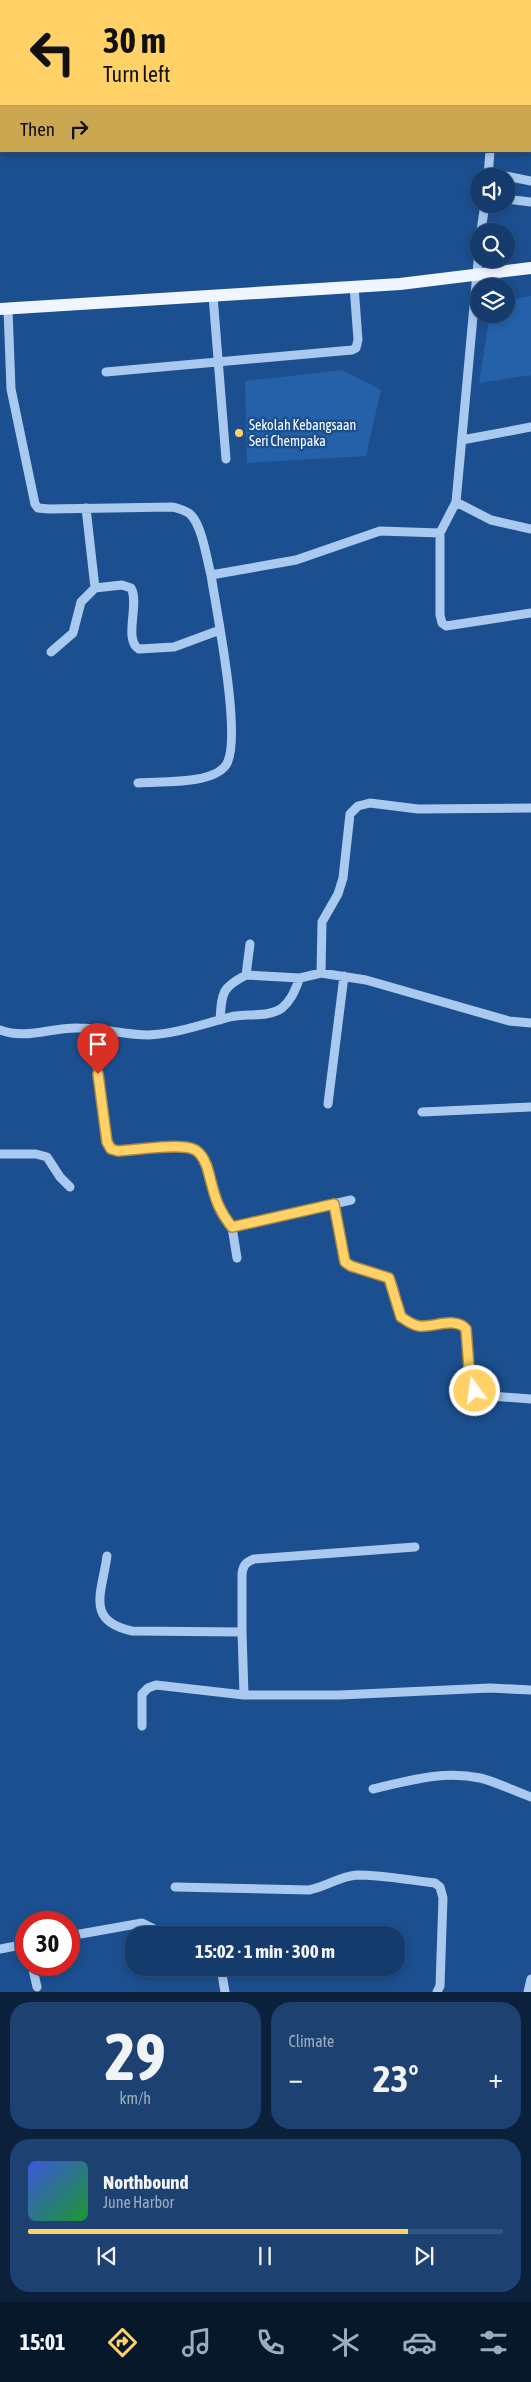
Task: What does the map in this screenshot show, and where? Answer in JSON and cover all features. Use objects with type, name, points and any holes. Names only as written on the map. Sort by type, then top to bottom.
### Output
[{"type":"main road","points":[[4,309],[354,286],[476,276],[531,268]]},
{"type":"street","points":[[489,168],[490,152]]},
{"type":"street","points":[[515,178],[531,181]]},
{"type":"street","points":[[515,200],[531,202]]},
{"type":"street","points":[[477,268],[456,502],[440,533],[440,615],[442,623],[446,626],[531,612]]},
{"type":"street","points":[[106,372],[352,350],[356,348],[358,340],[354,286]]},
{"type":"street","points":[[213,296],[226,459]]},
{"type":"street","points":[[4,309],[11,389],[35,504],[42,509],[173,507],[184,510],[192,515],[197,523],[211,576],[220,630],[232,716],[230,754],[226,765],[218,771],[198,779],[138,782]]},
{"type":"street","points":[[462,440],[531,427]]},
{"type":"street","points":[[456,502],[491,520],[531,529]]},
{"type":"street","points":[[86,508],[95,588]]},
{"type":"street","points":[[211,576],[296,560],[380,531],[440,533]]},
{"type":"street","points":[[51,652],[73,632],[81,602],[95,588],[122,585],[130,588],[134,596],[132,639],[135,647],[139,649],[174,646],[220,630]]},
{"type":"street","points":[[321,973],[322,922],[338,894],[343,878],[349,820],[354,809],[370,803],[418,809],[531,808]]},
{"type":"street","points":[[246,975],[250,944]]},
{"type":"street","points":[[220,1020],[224,990],[229,984],[246,975],[300,978],[321,973],[384,984],[509,1021],[531,1023]]},
{"type":"street","points":[[328,1104],[344,976]]},
{"type":"street","points":[[0,1030],[12,1034],[26,1035],[79,1028],[148,1035],[180,1031],[232,1017],[269,1013],[282,1008],[292,997],[300,978]]},
{"type":"street","points":[[96,1030],[98,1074],[109,1146],[118,1151],[181,1147],[194,1149],[202,1156],[208,1169],[219,1212],[232,1227],[236,1258]]},
{"type":"street","points":[[422,1112],[531,1107]]},
{"type":"street","points":[[0,1154],[36,1154],[47,1157],[60,1177],[70,1187]]},
{"type":"street","points":[[232,1227],[351,1200]]},
{"type":"street","points":[[334,1204],[343,1258],[347,1264],[389,1278],[393,1285],[401,1317],[419,1326],[455,1323],[463,1325],[467,1332],[470,1381],[475,1391],[491,1396],[531,1399]]},
{"type":"street","points":[[244,1695],[242,1574],[243,1567],[247,1561],[415,1547]]},
{"type":"street","points":[[107,1556],[100,1604],[102,1615],[115,1627],[132,1631],[242,1632]]},
{"type":"street","points":[[142,1726],[142,1694],[148,1688],[156,1685],[244,1695],[340,1695],[490,1688],[531,1690]]},
{"type":"street","points":[[372,1789],[424,1777],[450,1775],[480,1778],[531,1797]]},
{"type":"street","points":[[175,1887],[309,1890],[322,1888],[342,1878],[356,1875],[434,1883],[440,1887],[443,1898],[440,1986],[438,1992]]},
{"type":"street","points":[[130,1926],[142,1924],[147,1926]]},
{"type":"street","points":[[80,1934],[125,1927]]},
{"type":"street","points":[[0,1949],[15,1946]]},
{"type":"street","points":[[34,1976],[37,1987]]},
{"type":"street","points":[[222,1976],[225,1992]]},
{"type":"street","points":[[528,1992],[531,1979]]},
{"type":"shaded area","points":[[531,296],[531,379],[530,375],[479,383],[489,323],[515,323],[515,299]]},
{"type":"shaded area","points":[[343,370],[381,390],[366,456],[247,463],[245,381]]},
{"type":"place","name":"Sekolah Kebangsaan Seri Chempaka","points":[[239,433]]},
{"type":"route","points":[[98,1074],[107,1142],[111,1149],[118,1151],[181,1147],[194,1149],[202,1156],[208,1169],[219,1212],[232,1227],[334,1204],[345,1262],[351,1266],[389,1278],[393,1285],[401,1317],[419,1326],[455,1323],[463,1325],[468,1338],[470,1381],[475,1391]]}]
